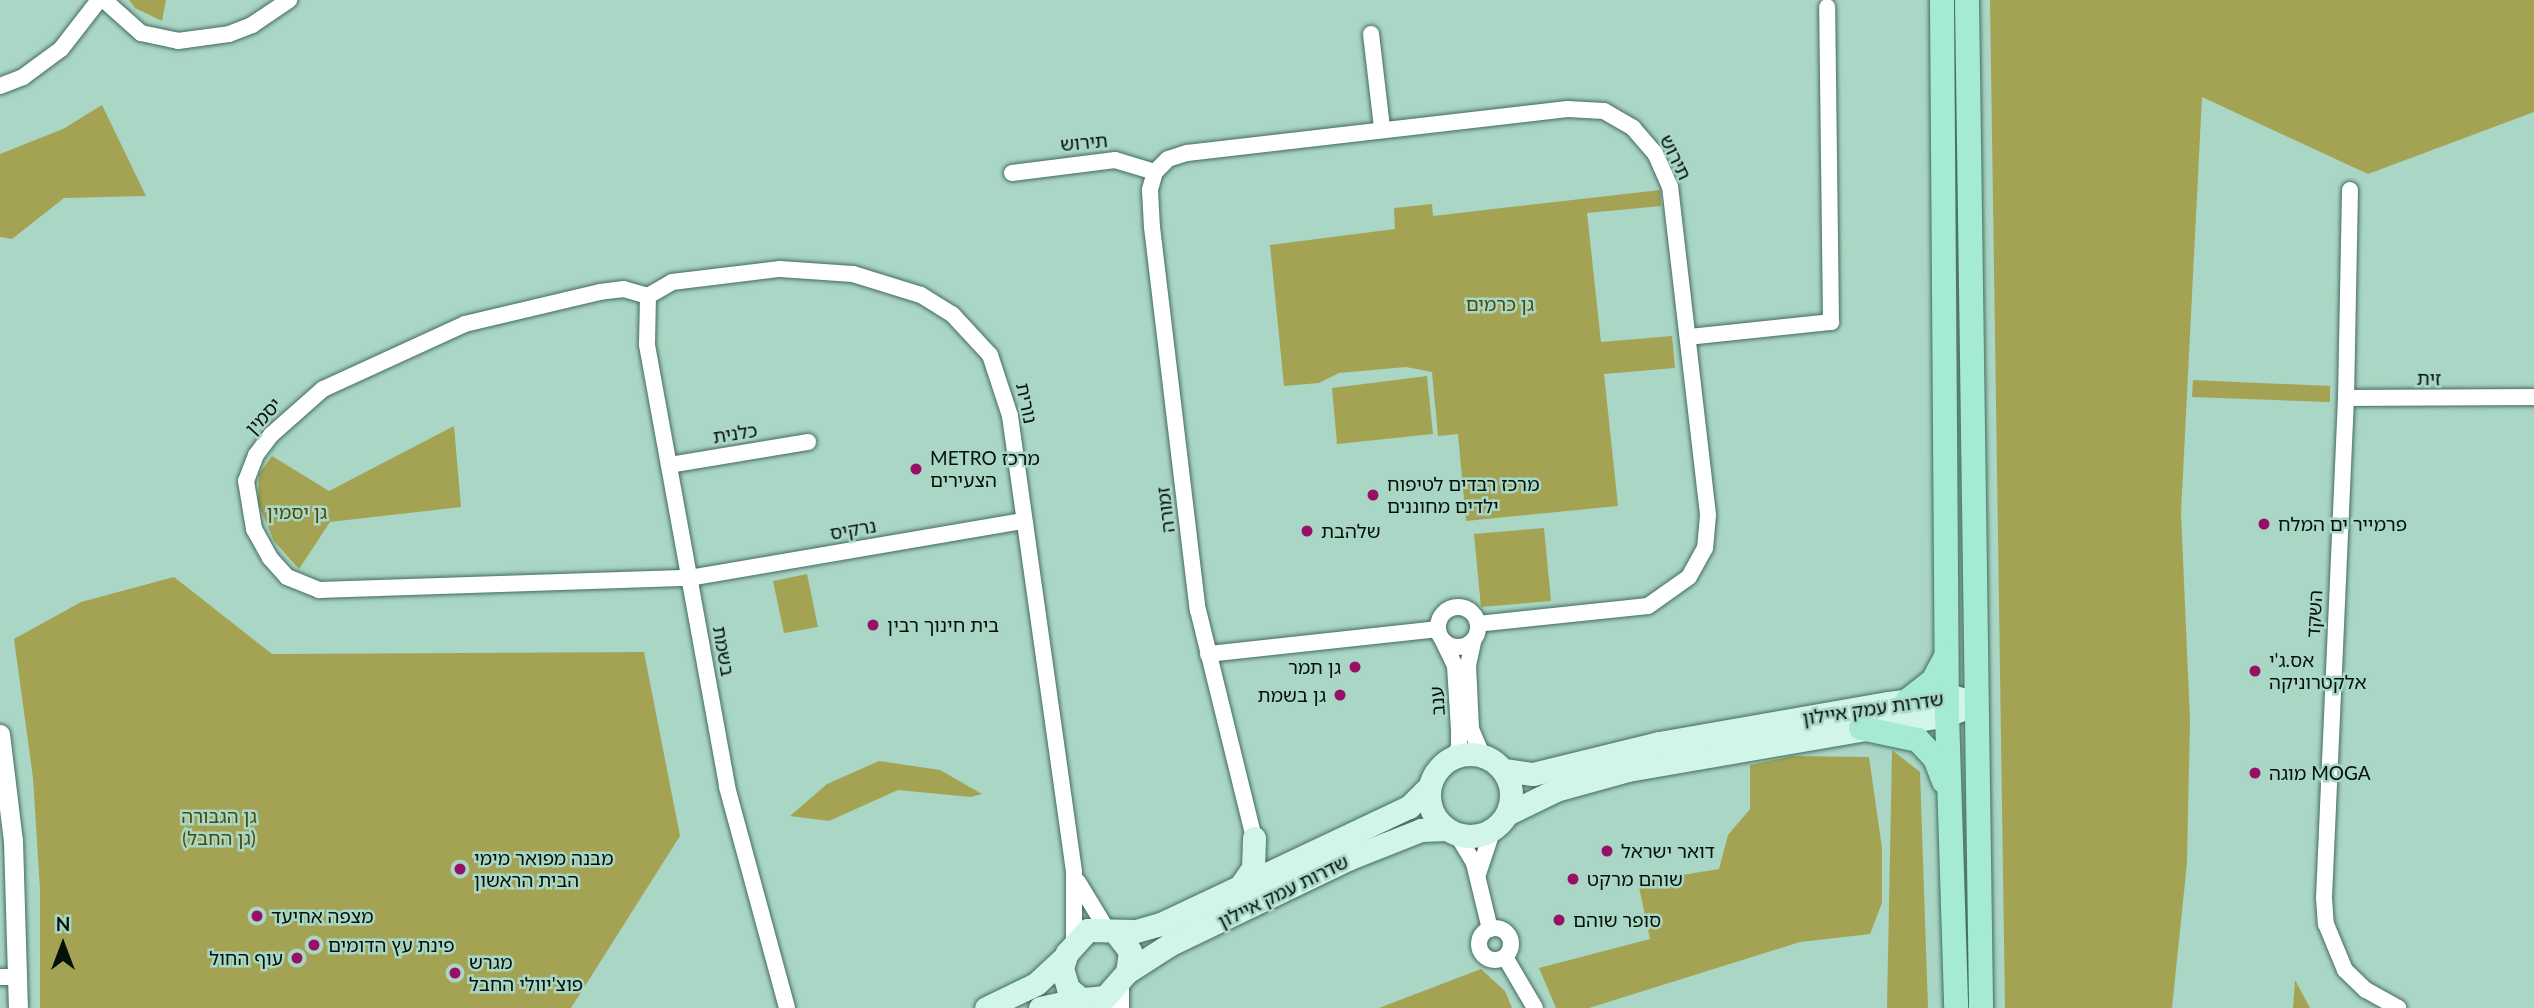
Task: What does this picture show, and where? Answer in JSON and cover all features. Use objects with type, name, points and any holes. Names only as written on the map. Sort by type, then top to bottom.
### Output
[{"type":"main road","points":[[1942,0],[1950,646],[1949,793],[1956,1008]]},
{"type":"main road","points":[[1967,0],[1981,1008]]},
{"type":"main road","points":[[1907,701],[1933,681],[1950,646]]},
{"type":"main road","name":"שדרות עמק איילון","points":[[1504,770],[1533,774],[1659,743],[1907,701],[1948,705],[1975,704]]},
{"type":"main road","name":"שדרות עמק איילון","points":[[1500,821],[1556,790],[1628,770],[1861,729],[1948,705]]},
{"type":"main road","points":[[1861,729],[1918,740],[1935,758],[1949,793]]},
{"type":"main road","points":[[1482,755],[1504,770],[1512,792],[1500,821],[1478,835],[1452,831],[1432,811],[1429,787],[1438,768],[1449,759],[1482,755]]},
{"type":"main road","name":"שדרות עמק איילון","points":[[1110,930],[1161,924],[1409,807],[1429,787]]},
{"type":"main road","name":"שדרות עמק איילון","points":[[1123,976],[1169,945],[1350,858],[1421,830],[1452,831]]},
{"type":"main road","points":[[1254,838],[1269,856],[1288,862]]},
{"type":"main road","points":[[1241,886],[1253,868],[1254,838]]},
{"type":"main road","points":[[986,1008],[1036,984],[1088,930],[1110,930],[1130,951],[1123,976],[1105,997],[1089,1002],[1040,1008]]},
{"type":"main road","points":[[1070,951],[1062,977],[1089,1002]]},
{"type":"street","points":[[0,86],[23,77],[61,49],[101,0],[141,33],[178,41],[229,34],[252,26],[289,0]]},
{"type":"street","points":[[1688,337],[1831,322],[1827,7]]},
{"type":"street","points":[[1371,34],[1382,127]]},
{"type":"street","name":"תירוש","points":[[1012,173],[1115,160],[1155,172],[1168,159],[1187,153],[1382,127],[1567,109],[1604,111],[1633,128],[1655,153],[1670,187],[1708,515],[1705,548],[1689,577],[1666,596],[1626,612],[1478,624]]},
{"type":"street","name":"זמורה","points":[[1155,172],[1152,227],[1198,610],[1254,838]]},
{"type":"street","name":"השקד","points":[[2350,190],[2346,398],[2324,898],[2326,924],[2345,970],[2366,990],[2398,1008]]},
{"type":"street","name":"נורית","points":[[648,296],[672,282],[780,269],[853,274],[921,295],[952,314],[990,355],[1010,416],[1074,873],[1070,951]]},
{"type":"street","name":"יסמין","points":[[648,296],[624,289],[464,324],[357,371],[323,389],[271,435],[256,455],[246,481],[246,504],[270,558],[287,577],[319,590],[689,578]]},
{"type":"street","name":"בשמת","points":[[648,296],[647,345],[735,828],[787,1008]]},
{"type":"street","name":"זית","points":[[2346,398],[2511,401],[2534,397]]},
{"type":"street","name":"זית","points":[[2511,401],[2534,406]]},
{"type":"street","name":"כלנית","points":[[669,465],[808,442]]},
{"type":"street","name":"נרקיס","points":[[689,578],[1024,520]]},
{"type":"street","points":[[1208,654],[1440,634],[1454,647],[1472,642],[1478,624],[1470,610],[1458,607],[1445,611],[1440,634]]},
{"type":"street","name":"ענב","points":[[1440,634],[1451,653],[1457,683],[1459,743],[1449,759]]},
{"type":"street","name":"ענב","points":[[1472,642],[1468,665],[1471,729],[1482,755]]},
{"type":"street","points":[[0,734],[7,842],[8,977],[18,1008]]},
{"type":"street","points":[[1478,876],[1500,821]]},
{"type":"street","points":[[1452,831],[1478,876],[1490,929]]},
{"type":"street","name":"נורית","points":[[1074,873],[1110,930]]},
{"type":"street","points":[[1490,929],[1508,935],[1511,947],[1505,957],[1494,960],[1480,951],[1481,935],[1490,929]]},
{"type":"street","points":[[1505,957],[1535,1008]]},
{"type":"street","points":[[1119,1008],[1123,976]]},
{"type":"green space","points":[[129,0],[166,0],[162,21],[135,8]]},
{"type":"green space","points":[[1990,0],[2534,0],[2534,112],[2368,174],[2202,97],[2181,513],[2190,720],[2187,863],[2172,1008],[2005,1008]]},
{"type":"green space","points":[[102,105],[146,196],[64,198],[12,239],[0,237],[0,154],[63,129]]},
{"type":"green space","name":"גן כרמים","points":[[1660,190],[1661,206],[1587,213],[1601,342],[1672,336],[1675,368],[1604,374],[1618,506],[1466,521],[1458,434],[1438,436],[1432,372],[1406,367],[1339,373],[1319,383],[1284,386],[1270,245],[1395,229],[1394,208],[1432,204],[1433,216]]},
{"type":"green space","points":[[1427,376],[1433,434],[1337,444],[1332,388]]},
{"type":"green space","points":[[2193,380],[2330,386],[2330,402],[2192,397]]},
{"type":"green space","name":"גן יסמין","points":[[454,426],[461,507],[330,522],[299,569],[274,541],[258,503],[259,474],[272,456],[329,491]]},
{"type":"green space","points":[[1544,528],[1551,601],[1481,607],[1474,534]]},
{"type":"green space","points":[[807,574],[818,627],[784,633],[773,581]]},
{"type":"green space","name":"גן הגבורה (גן החבל)","points":[[174,577],[272,654],[644,652],[680,836],[571,1008],[40,1008],[40,889],[33,778],[14,639],[81,602]]},
{"type":"green space","points":[[1892,750],[1920,772],[1928,1008],[1887,1008]]},
{"type":"green space","points":[[1793,756],[1869,757],[1882,848],[1882,903],[1870,934],[1800,942],[1589,1008],[1556,1008],[1539,968],[1650,939],[1638,882],[1719,869],[1728,835],[1750,809],[1750,765]]},
{"type":"green space","points":[[879,761],[940,770],[982,794],[971,797],[898,790],[829,821],[790,816],[827,784]]},
{"type":"green space","points":[[1481,969],[1505,991],[1512,1008],[1379,1008]]},
{"type":"green space","points":[[2295,980],[2310,1008],[2293,1008]]},
{"type":"place","name":"METRO מרכז הצעירים","points":[[916,469]]},
{"type":"place","name":"מרכז רבדים לטיפוח ילדים מחוננים","points":[[1373,495]]},
{"type":"place","name":"פרמייר ים המלח","points":[[2264,524]]},
{"type":"place","name":"שלהבת","points":[[1307,531]]},
{"type":"place","name":"בית חינוך רבין","points":[[873,625]]},
{"type":"place","name":"גן תמר","points":[[1355,667]]},
{"type":"place","name":"אס.ג'י אלקטרוניקה","points":[[2255,671]]},
{"type":"place","name":"גן בשמת","points":[[1340,695]]},
{"type":"place","name":"מוגה MOGA","points":[[2255,773]]},
{"type":"place","name":"דואר ישראל","points":[[1607,851]]},
{"type":"place","name":"מבנה מפואר מימי הבית הראשון","points":[[460,869]]},
{"type":"place","name":"שוהם מרקט","points":[[1573,879]]},
{"type":"place","name":"מצפה אחיעד","points":[[257,916]]},
{"type":"place","name":"סופר שוהם","points":[[1559,920]]},
{"type":"place","name":"פינת עץ הדומים","points":[[314,945]]},
{"type":"place","name":"עוף החול","points":[[297,958]]},
{"type":"place","name":"מגרש פוצ'יוולי החבל","points":[[455,973]]}]
